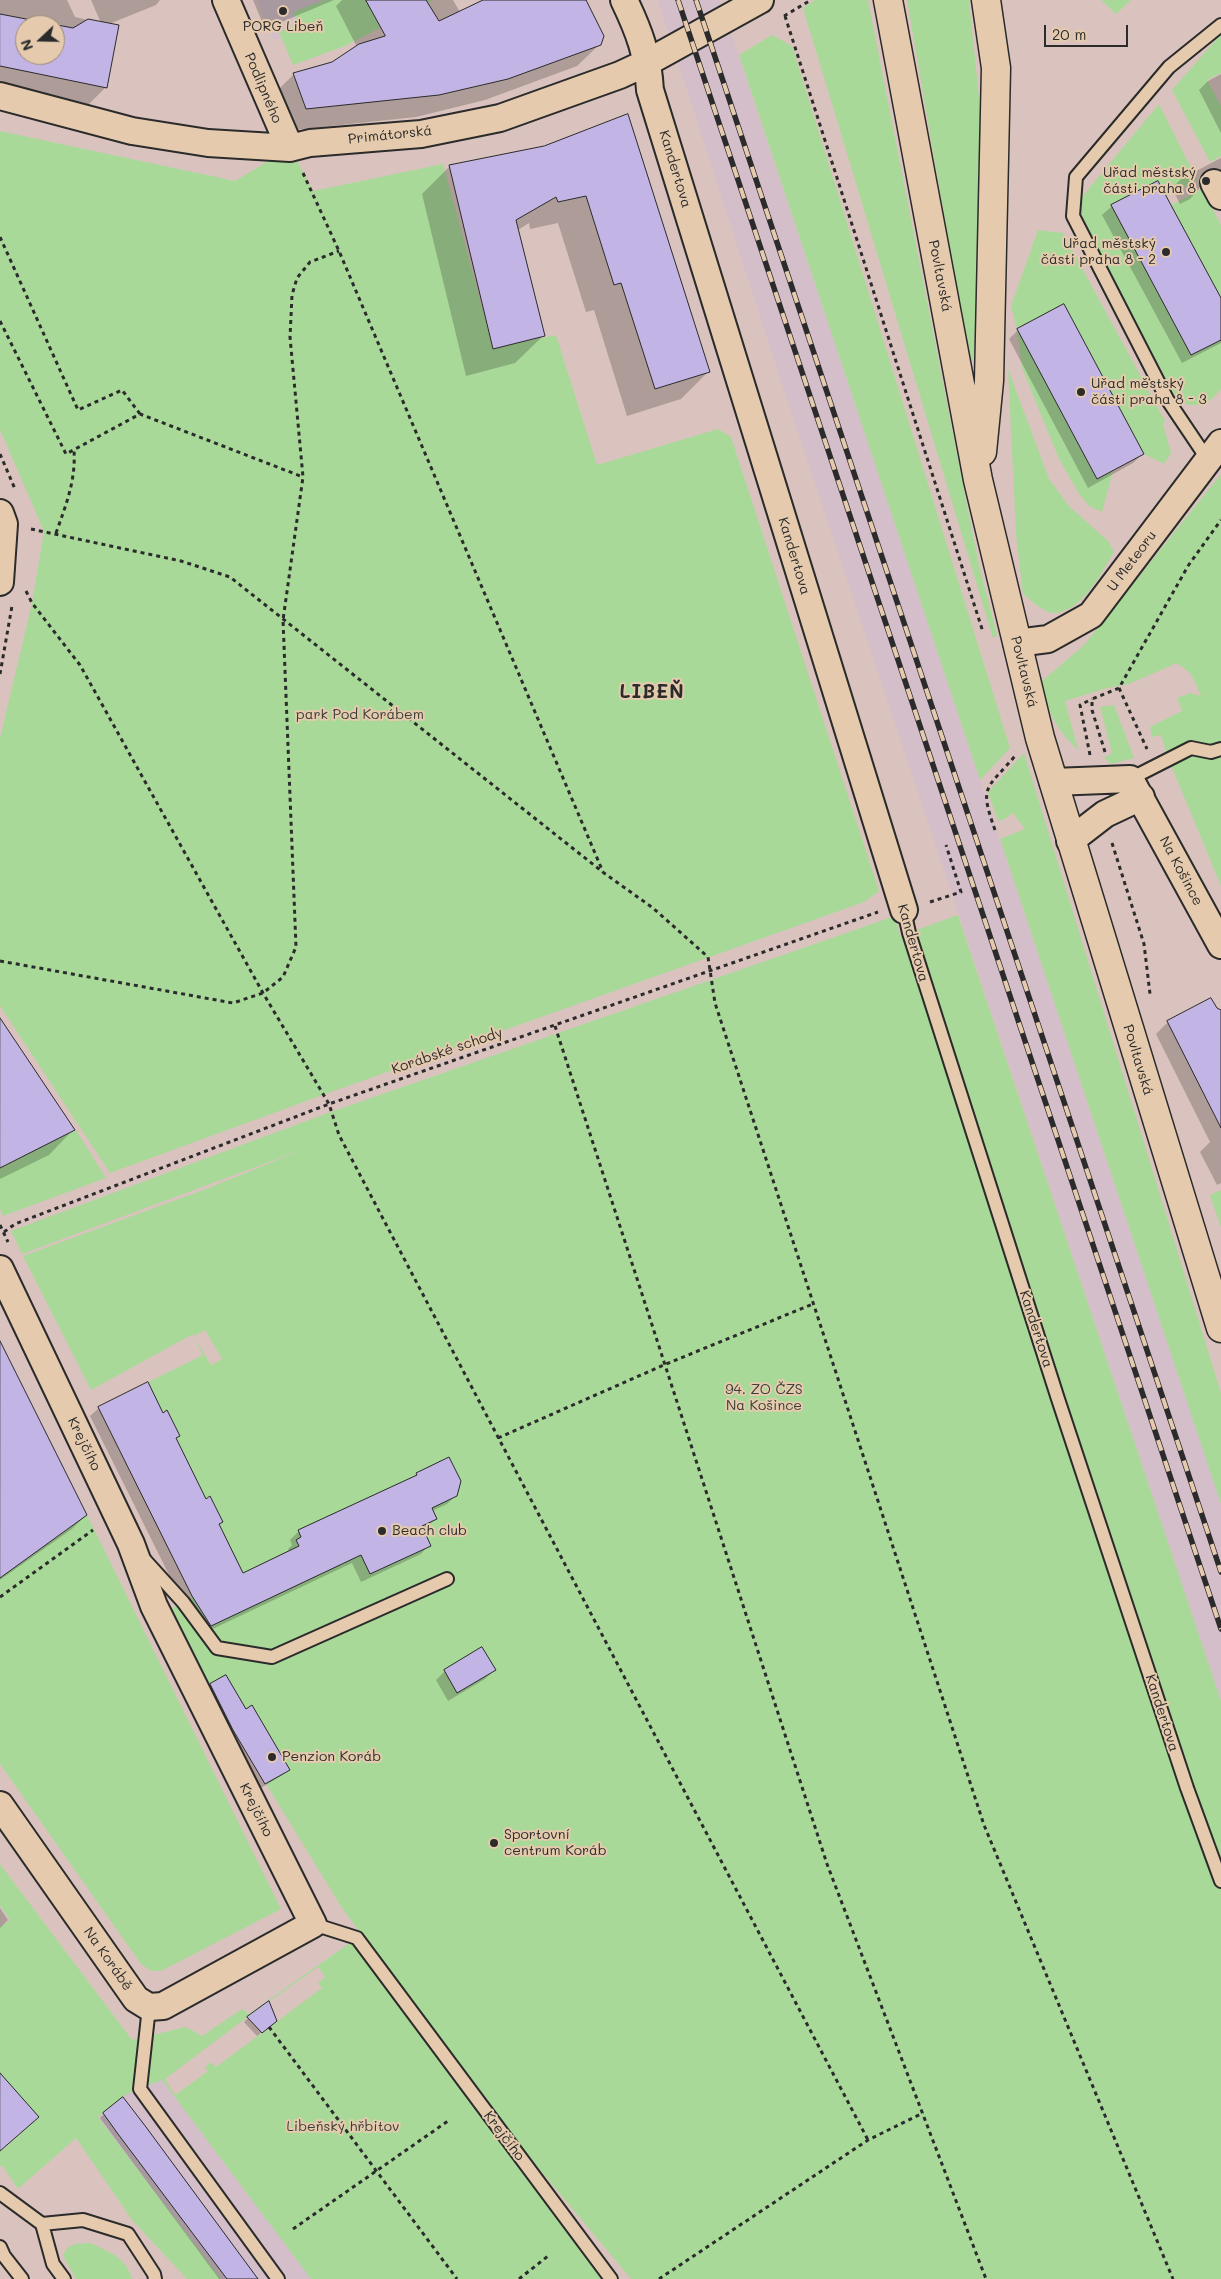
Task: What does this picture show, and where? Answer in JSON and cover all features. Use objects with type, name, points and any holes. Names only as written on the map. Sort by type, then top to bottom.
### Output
[{"type":"main road","points":[[978,480],[989,381],[996,68],[986,0]]},
{"type":"main road","name":"Povltavská","points":[[889,3],[978,480],[1040,738],[1070,841],[1221,1328]]},
{"type":"street","name":"Podlipného","points":[[226,0],[290,148]]},
{"type":"street","name":"Kandertova","points":[[624,0],[638,28],[648,62],[650,90],[915,907]]},
{"type":"street","name":"Primátorská","points":[[0,96],[132,131],[208,143],[290,148],[310,143],[420,134],[500,118],[620,74],[648,62],[760,0]]},
{"type":"street","name":"U Meteoru","points":[[1017,643],[1048,639],[1091,615],[1215,451]]},
{"type":"street","points":[[0,582],[1,520]]},
{"type":"street","points":[[1053,782],[1135,788]]},
{"type":"street","points":[[1070,841],[1135,788]]},
{"type":"street","name":"Na Košince","points":[[1135,788],[1221,945]]},
{"type":"street","name":"Krejčího","points":[[0,1269],[131,1544],[154,1606],[313,1924]]},
{"type":"street","name":"Na Korábě","points":[[0,1805],[136,1998],[149,2007]]},
{"type":"street","points":[[149,2007],[163,2006],[313,1924]]},
{"type":"lane","points":[[1215,451],[1167,399],[1073,216],[1076,177],[1169,67],[1221,24]]},
{"type":"lane","points":[[1135,788],[1155,765],[1168,758],[1191,748],[1211,752],[1221,749]]},
{"type":"lane","name":"Kandertova","points":[[915,907],[909,933],[1055,1390],[1187,1788],[1221,1881]]},
{"type":"lane","points":[[131,1544],[183,1602],[217,1648],[272,1657],[447,1579]]},
{"type":"lane","name":"Krejčího","points":[[313,1924],[357,1938],[611,2279]]},
{"type":"lane","points":[[149,2007],[140,2089],[278,2279]]},
{"type":"lane","points":[[0,2193],[42,2224],[53,2264],[64,2279]]},
{"type":"lane","points":[[42,2224],[83,2220],[128,2234],[154,2274],[155,2279]]},
{"type":"lane","points":[[0,2247],[4,2256],[22,2279]]},
{"type":"path","points":[[785,16],[985,636]]},
{"type":"path","points":[[290,148],[313,191],[339,251],[604,873]]},
{"type":"path","points":[[0,237],[78,410],[122,390],[140,414],[302,477]]},
{"type":"path","points":[[0,246],[4,243]]},
{"type":"path","points":[[0,961],[233,1004],[263,993],[283,977],[296,947],[283,620],[302,477],[290,337],[292,295],[297,278],[310,262],[339,251]]},
{"type":"path","points":[[0,321],[66,454],[140,414]]},
{"type":"path","points":[[56,533],[72,491],[75,464],[74,450]]},
{"type":"path","points":[[1,520],[181,561],[230,577],[604,873],[654,908],[708,956],[714,1003],[984,1825],[1173,2279]]},
{"type":"path","points":[[1090,759],[1080,705],[1119,688],[1188,566],[1221,520]]},
{"type":"path","points":[[25,588],[32,603],[80,665],[263,993],[329,1104],[339,1135],[868,2140]]},
{"type":"path","points":[[1119,688],[1155,765]]},
{"type":"path","points":[[1092,699],[1092,710],[1105,752]]},
{"type":"path","points":[[995,830],[985,802],[986,790],[1021,749],[1040,738]]},
{"type":"path","name":"Korábské schody","points":[[0,1225],[4,1232],[15,1224],[329,1104],[555,1026],[709,969],[882,910],[915,907],[961,892],[946,845]]},
{"type":"path","points":[[555,1026],[828,1864],[986,2279]]},
{"type":"path","points":[[498,1438],[666,1364],[813,1304]]},
{"type":"path","points":[[0,1597],[100,1525]]},
{"type":"path","points":[[269,2028],[457,2279]]},
{"type":"path","points":[[659,2279],[868,2140],[923,2113]]},
{"type":"path","points":[[294,2229],[448,2121]]},
{"type":"path","points":[[519,2279],[548,2256]]},
{"type":"shaded area","name":"PORG Libeň","points":[[257,0],[360,0],[274,40]]},
{"type":"shaded area","points":[[658,0],[720,0],[1221,1504],[1221,1701],[780,378]]},
{"type":"shaded area","points":[[162,2080],[311,2279],[216,2279],[92,2119],[122,2094]]},
{"type":"green space","points":[[324,0],[366,0],[375,17],[426,0],[433,0],[345,46],[293,65],[279,32],[298,24],[293,12]]},
{"type":"green space","points":[[815,0],[868,0],[979,565],[997,635],[993,638],[803,8]]},
{"type":"green space","points":[[907,0],[969,0],[983,138],[974,356],[970,366]]},
{"type":"green space","points":[[1101,0],[1131,0],[1116,14]]},
{"type":"green space","points":[[1221,34],[1221,73],[1207,80],[1221,106],[1221,156],[1210,162],[1172,90]]},
{"type":"green space","points":[[772,35],[792,46],[1010,748],[980,780],[739,55]]},
{"type":"green space","points":[[1159,104],[1197,180],[1167,196],[1158,181],[1111,205],[1191,354],[1221,340],[1221,389],[1207,402],[1198,405],[1179,403],[1079,217],[1081,198]]},
{"type":"green space","name":"park Pod Korábem","points":[[0,131],[235,181],[290,148],[313,191],[443,164],[493,348],[556,335],[597,465],[718,429],[731,437],[879,891],[864,902],[110,1173],[0,1006],[0,738],[32,603],[44,531],[0,430]]},
{"type":"green space","points":[[1202,189],[1221,225],[1221,298],[1171,205]]},
{"type":"green space","points":[[1038,230],[1063,233],[1165,421],[1163,424],[1171,453],[1164,464],[1144,454],[1064,305],[1018,329],[1097,479],[1113,471],[1102,512],[1089,506],[1079,494],[1059,459],[1022,368],[1017,329],[1011,306]]},
{"type":"green space","points":[[1008,369],[1049,479],[1069,506],[1108,541],[1114,552],[1091,589],[1075,605],[1056,613],[1043,609],[1023,594],[1016,535]]},
{"type":"green space","points":[[1221,474],[1221,886],[1168,758],[1161,735],[1152,737],[1150,727],[1182,711],[1177,698],[1190,693],[1201,696],[1191,674],[1177,663],[1129,684],[1107,688],[1065,701],[1078,750],[1063,734],[1054,720],[1041,682],[1084,645]]},
{"type":"green space","points":[[1114,705],[1134,758],[1111,764],[1104,758],[1112,753],[1100,707]]},
{"type":"green space","points":[[1024,753],[1221,1393],[1221,1504],[1000,839],[1025,829],[1013,813],[1005,819],[998,821],[988,792]]},
{"type":"green space","name":"94. ZO ČZS Na Košince","points":[[958,915],[1221,1701],[1221,2279],[631,2279],[501,2123],[342,1908],[206,1686],[167,1611],[192,1597],[191,1594],[195,1593],[219,1524],[223,1521],[210,1496],[206,1499],[176,1438],[180,1436],[168,1411],[163,1413],[148,1382],[203,1355],[193,1334],[91,1390],[23,1256],[206,1189],[307,1148],[22,1254],[11,1231],[325,1114],[895,916],[900,936]],"holes":[[[205,1330],[222,1359],[211,1365],[194,1336]]]},
{"type":"green space","points":[[76,1130],[106,1178],[3,1216],[0,1209],[0,1168]]},
{"type":"green space","points":[[1221,1190],[1221,1228],[1210,1195]]},
{"type":"green space","points":[[87,1515],[281,1909],[161,1971],[151,1971],[141,1964],[0,1764],[0,1578]]},
{"type":"green space","name":"Libeňský hřbitov","points":[[0,1864],[132,2040],[186,2027],[202,2036],[242,2009],[249,2014],[351,1942],[601,2279],[311,2279],[162,2080],[127,2094],[98,2117],[221,2279],[187,2279],[132,2220],[76,2138],[18,2189],[2,2165],[0,2167],[0,2146],[3,2149],[39,2117],[0,2074],[0,1927],[10,1920],[0,1906]],"holes":[[[318,1967],[325,1977],[318,1983],[322,1988],[216,2067],[211,2062],[205,2067],[208,2071],[175,2095],[165,2079]]]},
{"type":"green space","points":[[91,2243],[122,2261],[130,2272],[132,2279],[76,2279],[63,2256],[65,2251],[71,2246]]},
{"type":"building","points":[[366,0],[426,0],[439,21],[483,0],[586,0],[604,36],[601,45],[508,79],[439,95],[306,109],[293,73],[332,62],[359,44],[385,36]]},
{"type":"building","points":[[0,14],[15,17],[15,65],[65,65],[65,26],[73,28],[88,19],[119,25],[107,88],[0,66]]},
{"type":"building","points":[[628,114],[710,372],[655,389],[621,283],[614,285],[586,196],[558,202],[556,197],[516,220],[545,336],[493,349],[449,165],[544,146]]},
{"type":"building","name":"Uřad městský části praha 8 - 2","points":[[1158,181],[1221,298],[1221,340],[1191,355],[1111,205]]},
{"type":"building","name":"Uřad městský části praha 8 - 3","points":[[1064,304],[1144,454],[1097,479],[1017,329]]},
{"type":"building","points":[[1211,998],[1217,1008],[1221,1010],[1221,1128],[1167,1021]]},
{"type":"building","points":[[0,1018],[75,1130],[0,1168]]},
{"type":"building","points":[[0,1341],[87,1515],[0,1578]]},
{"type":"building","points":[[148,1382],[163,1413],[167,1410],[180,1436],[176,1438],[206,1499],[210,1496],[223,1522],[219,1524],[243,1573],[299,1546],[296,1540],[301,1537],[298,1530],[417,1475],[416,1473],[449,1457],[461,1481],[457,1496],[432,1508],[437,1519],[422,1526],[431,1546],[370,1574],[361,1555],[211,1626],[192,1596],[98,1407]]},
{"type":"building","points":[[482,1647],[496,1670],[457,1693],[444,1670]]},
{"type":"building","points":[[226,1675],[246,1709],[252,1705],[290,1770],[265,1784],[233,1730],[210,1684]]},
{"type":"building","points":[[269,2001],[277,2021],[262,2033],[247,2017]]},
{"type":"building","points":[[0,2073],[39,2117],[0,2151]]},
{"type":"building","points":[[123,2097],[258,2279],[227,2279],[118,2134],[103,2113]]},
{"type":"railway","points":[[678,0],[1221,1629]]},
{"type":"railway","points":[[696,0],[1221,1572]]},
{"type":"place","name":"PORG Libeň","points":[[283,11]]},
{"type":"place","name":"Uřad městský části praha 8","points":[[1206,181]]},
{"type":"place","name":"Uřad městský části praha 8 - 2","points":[[1166,252]]},
{"type":"place","name":"Uřad městský části praha 8 - 3","points":[[1081,392]]},
{"type":"place","name":"Beach club","points":[[382,1531]]},
{"type":"place","name":"Penzion Koráb","points":[[272,1757]]},
{"type":"place","name":"Sportovní centrum Koráb","points":[[494,1843]]},
{"type":"district","name":"LIBEŇ","points":[[652,692]]}]
